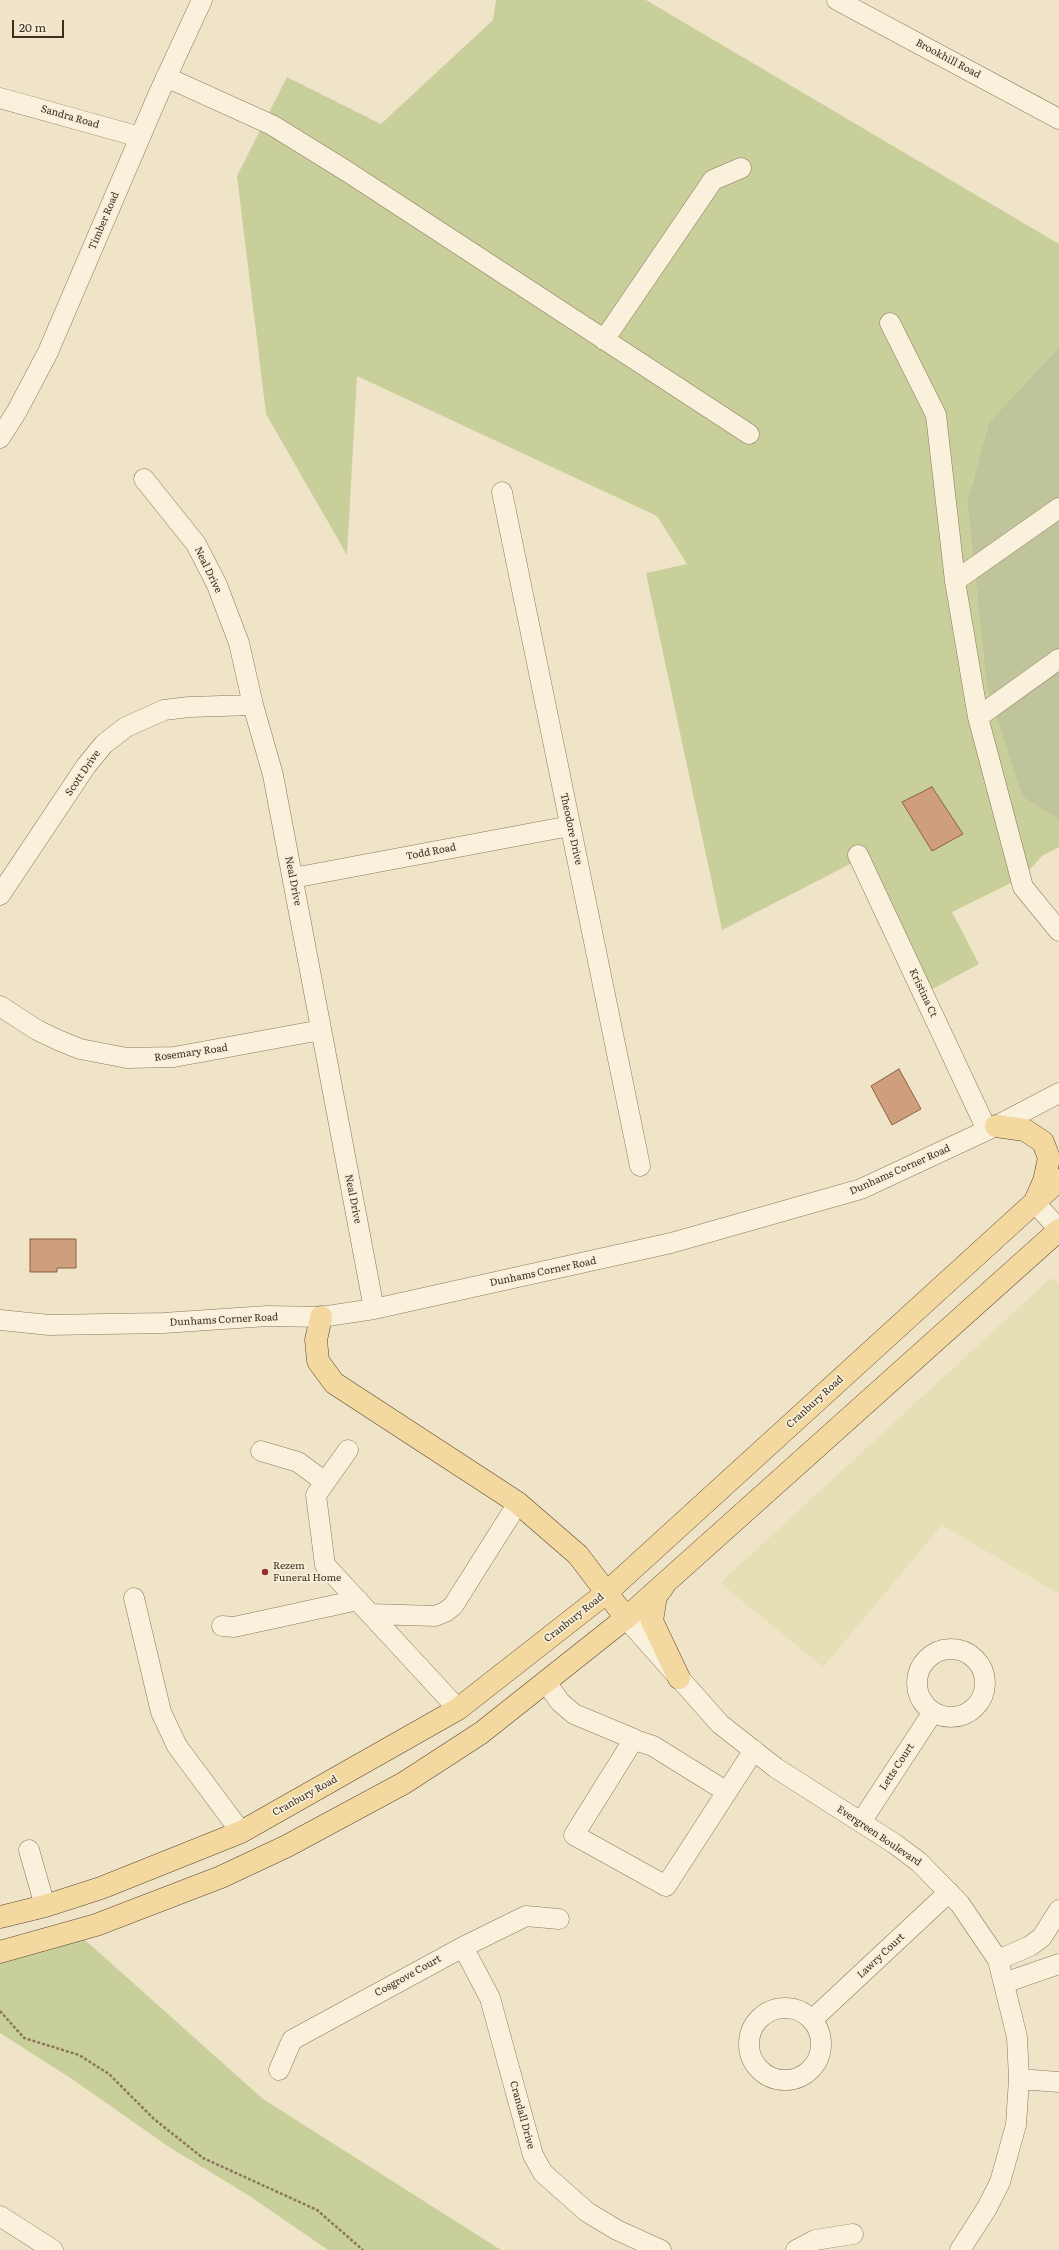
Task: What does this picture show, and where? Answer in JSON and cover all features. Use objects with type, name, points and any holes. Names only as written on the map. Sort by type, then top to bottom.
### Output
[{"type":"main road","points":[[992,1128],[1025,1130],[1043,1142],[1049,1158],[1044,1181],[1034,1202]]},
{"type":"main road","name":"Cranbury Road","points":[[0,1917],[45,1906],[101,1888],[241,1832],[458,1709],[606,1593],[1059,1180]]},
{"type":"main road","points":[[0,1952],[96,1925],[221,1877],[287,1846],[404,1784],[481,1733],[626,1618],[1059,1229]]},
{"type":"main road","points":[[321,1317],[316,1340],[318,1361],[334,1383],[518,1504],[578,1555],[626,1618]]},
{"type":"main road","points":[[666,1582],[656,1596],[652,1621],[679,1678]]},
{"type":"street","name":"Timber Road","points":[[0,438],[17,411],[48,352],[166,77],[202,0]]},
{"type":"street","name":"Brookhill Road","points":[[837,0],[1059,119]]},
{"type":"street","points":[[166,77],[272,125],[348,172],[749,434]]},
{"type":"street","name":"Sandra Road","points":[[0,98],[140,137]]},
{"type":"street","points":[[604,340],[713,180],[741,168]]},
{"type":"street","points":[[890,323],[936,415],[955,581],[978,717],[1023,887],[1059,931]]},
{"type":"street","name":"Neal Drive","points":[[144,479],[196,544],[217,585],[239,643],[253,705],[273,775],[374,1309]]},
{"type":"street","name":"Theodore Drive","points":[[502,492],[640,1166]]},
{"type":"street","points":[[955,581],[1059,508]]},
{"type":"street","points":[[978,717],[1059,659]]},
{"type":"street","name":"Scott Drive","points":[[0,895],[86,766],[104,744],[126,727],[164,710],[189,707],[253,705]]},
{"type":"street","name":"Todd Road","points":[[293,878],[570,826]]},
{"type":"street","name":"Kristina Ct","points":[[858,855],[992,1128]]},
{"type":"street","name":"Rosemary Road","points":[[0,1006],[37,1030],[58,1040],[88,1050],[127,1058],[174,1057],[321,1030]]},
{"type":"street","name":"Dunhams Corner Road","points":[[0,1320],[50,1325],[163,1323],[268,1316],[321,1317],[374,1309],[670,1243],[861,1189],[992,1128],[1059,1094]]},
{"type":"street","points":[[1034,1202],[1059,1229]]},
{"type":"street","points":[[348,1450],[316,1495],[325,1565],[458,1709]]},
{"type":"street","points":[[261,1451],[298,1462],[325,1482]]},
{"type":"street","points":[[222,1626],[234,1627],[364,1607],[435,1616],[445,1612],[452,1606],[518,1504]]},
{"type":"street","points":[[134,1598],[161,1712],[177,1746],[241,1832]]},
{"type":"street","name":"Evergreen Boulevard","points":[[626,1618],[720,1724],[776,1768],[861,1822],[919,1862],[949,1892],[998,1960],[1017,2037],[1019,2079],[1016,2125],[1000,2182],[987,2208],[960,2250]]},
{"type":"street","points":[[546,1682],[560,1702],[574,1714],[632,1739],[653,1746],[727,1792]]},
{"type":"street","name":"Letts Court","points":[[861,1822],[933,1712]]},
{"type":"street","points":[[632,1739],[634,1739],[574,1835],[666,1886],[754,1750]]},
{"type":"street","points":[[29,1850],[45,1906]]},
{"type":"street","name":"Lawry Court","points":[[812,2020],[949,1892]]},
{"type":"street","points":[[998,1960],[1030,1946],[1042,1937],[1059,1910]]},
{"type":"street","name":"Cosgrove Court","points":[[279,2070],[292,2040],[463,1946],[526,1916],[559,1919]]},
{"type":"street","name":"Crandall Drive","points":[[463,1946],[490,1998],[533,2155],[543,2173],[586,2212],[617,2230],[661,2250]]},
{"type":"street","points":[[1004,1983],[1059,1964]]},
{"type":"street","points":[[1019,2079],[1059,2082]]},
{"type":"street","points":[[0,2216],[53,2250]]},
{"type":"street","points":[[796,2250],[815,2240],[853,2234]]},
{"type":"path","points":[[0,2011],[24,2038],[79,2055],[109,2074],[154,2119],[203,2158],[317,2210],[363,2250]]},
{"type":"shaded area","points":[[1051,1278],[1059,1284],[1059,1594],[942,1525],[823,1667],[720,1583]]},
{"type":"green space","points":[[496,0],[646,0],[1059,244],[1059,347],[989,422],[967,502],[987,688],[1022,797],[1059,820],[1059,847],[1042,856],[1023,877],[952,912],[979,964],[927,992],[856,861],[722,930],[646,573],[687,564],[657,516],[357,376],[347,555],[266,414],[237,176],[287,77],[381,124],[493,20]]},
{"type":"green space","points":[[1059,347],[1059,820],[1022,797],[987,688],[967,502],[989,422]]},
{"type":"green space","points":[[75,1931],[263,2099],[501,2250],[328,2250],[248,2195],[169,2147],[72,2079],[0,2033],[0,1951]]},
{"type":"building","points":[[932,787],[963,834],[932,851],[902,802]]},
{"type":"building","points":[[899,1069],[921,1109],[892,1125],[871,1086]]},
{"type":"building","points":[[30,1239],[76,1239],[76,1268],[57,1268],[57,1272],[30,1272]]},
{"type":"place","name":"Rezem Funeral Home","points":[[265,1572]]}]
